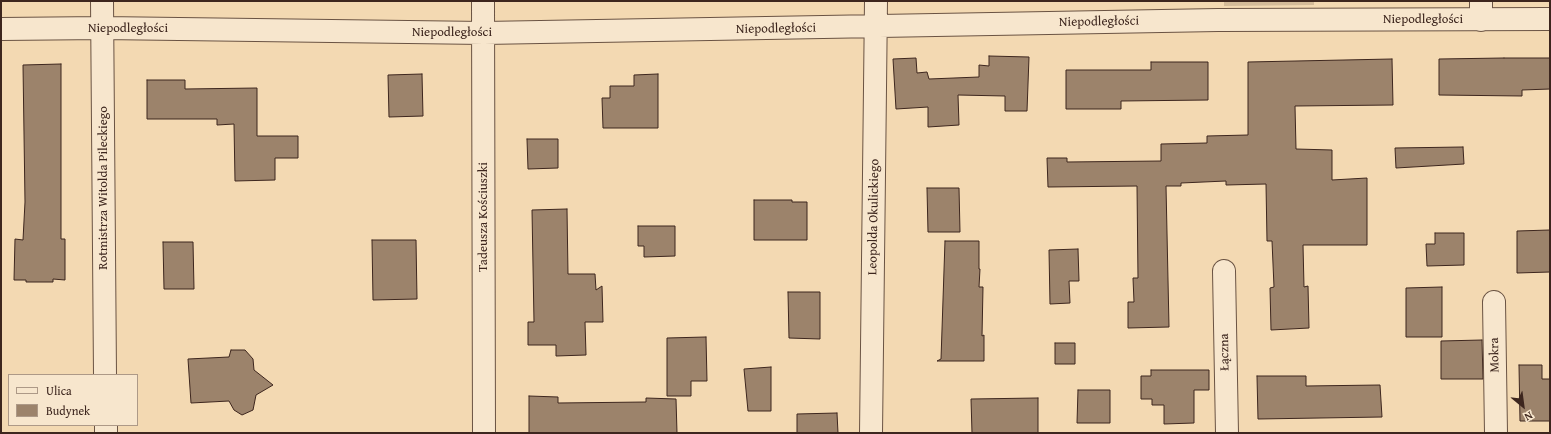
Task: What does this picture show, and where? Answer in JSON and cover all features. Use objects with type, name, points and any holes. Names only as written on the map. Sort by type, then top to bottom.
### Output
[{"type":"street","name":"Rotmistrza Witolda Pileckiego","points":[[102,1],[105,374]]},
{"type":"street","name":"Tadeusza Kościuszki","points":[[483,1],[484,433]]},
{"type":"street","name":"Leopolda Okulickiego","points":[[871,433],[877,27],[876,1]]},
{"type":"street","name":"Niepodległości","points":[[1,29],[103,28],[484,34],[877,27],[1218,10],[1481,10],[1550,19]]},
{"type":"street","name":"Łączna","points":[[1224,271],[1227,433]]},
{"type":"street","name":"Mokra","points":[[1494,302],[1496,433]]},
{"type":"shaded area","points":[[1224,1],[1314,1],[1314,5],[1224,6]]},
{"type":"building","points":[[989,56],[1029,57],[1027,111],[1005,111],[1005,96],[958,95],[959,125],[928,127],[928,107],[896,109],[893,59],[916,58],[917,73],[927,72],[929,79],[979,77],[979,65],[989,66]]},
{"type":"building","points":[[1550,58],[1550,89],[1522,90],[1522,96],[1439,95],[1439,59]]},
{"type":"building","points":[[1392,59],[1393,105],[1295,106],[1296,149],[1332,150],[1332,180],[1367,178],[1367,245],[1303,245],[1304,287],[1308,286],[1309,328],[1271,330],[1270,288],[1274,287],[1272,241],[1267,241],[1266,184],[1226,185],[1226,181],[1181,183],[1181,186],[1166,186],[1169,327],[1128,328],[1128,302],[1134,302],[1133,278],[1138,278],[1137,186],[1048,187],[1047,158],[1067,158],[1067,162],[1161,161],[1161,144],[1207,143],[1207,136],[1248,135],[1248,62]]},
{"type":"building","points":[[1151,62],[1208,62],[1208,100],[1121,101],[1121,109],[1066,109],[1066,70],[1151,70]]},
{"type":"building","points":[[61,64],[61,239],[65,239],[65,280],[53,279],[53,282],[26,282],[26,280],[14,280],[15,239],[23,240],[25,202],[23,65]]},
{"type":"building","points":[[422,74],[423,116],[389,117],[388,75]]},
{"type":"building","points":[[658,74],[658,128],[603,128],[602,98],[610,98],[610,86],[634,86],[634,75]]},
{"type":"building","points":[[147,80],[185,80],[185,89],[257,88],[257,136],[298,136],[298,158],[275,158],[275,180],[235,181],[234,124],[217,125],[217,119],[147,119]]},
{"type":"building","points":[[527,139],[558,139],[558,168],[528,169]]},
{"type":"building","points":[[1463,147],[1464,164],[1396,168],[1395,148]]},
{"type":"building","points":[[927,188],[959,188],[960,232],[928,232]]},
{"type":"building","points":[[754,200],[792,200],[792,202],[807,202],[807,240],[754,240]]},
{"type":"building","points":[[567,209],[568,274],[595,274],[596,290],[602,286],[603,322],[585,322],[586,355],[556,356],[556,345],[528,345],[528,322],[534,322],[532,210]]},
{"type":"building","points":[[638,226],[675,226],[675,256],[644,257],[644,246],[638,246]]},
{"type":"building","points":[[1550,230],[1550,272],[1517,273],[1517,231]]},
{"type":"building","points":[[1435,233],[1464,233],[1464,265],[1427,266],[1426,244],[1435,244]]},
{"type":"building","points":[[372,240],[416,240],[417,299],[373,300]]},
{"type":"building","points":[[945,241],[979,241],[979,287],[983,287],[982,336],[984,335],[984,361],[937,361],[941,359]]},
{"type":"building","points":[[163,242],[193,242],[194,289],[164,289]]},
{"type":"building","points":[[1078,249],[1079,281],[1069,281],[1070,303],[1050,304],[1049,250]]},
{"type":"building","points":[[1442,287],[1442,337],[1406,337],[1406,288]]},
{"type":"building","points":[[788,292],[820,292],[820,339],[789,338]]},
{"type":"building","points":[[706,337],[707,381],[691,381],[691,396],[667,396],[667,338]]},
{"type":"building","points":[[1482,340],[1483,379],[1441,379],[1441,341]]},
{"type":"building","points":[[1055,343],[1075,343],[1075,364],[1055,364]]},
{"type":"building","points":[[231,350],[245,350],[253,359],[254,370],[273,385],[256,395],[253,410],[242,415],[234,410],[229,401],[191,403],[188,359],[229,357]]},
{"type":"building","points":[[1519,365],[1542,365],[1542,379],[1550,379],[1550,421],[1520,421]]},
{"type":"building","points":[[771,367],[771,411],[748,411],[744,369]]},
{"type":"building","points":[[1151,370],[1209,370],[1209,390],[1194,390],[1194,423],[1164,424],[1164,405],[1152,405],[1152,399],[1141,399],[1141,376],[1151,376]]},
{"type":"building","points":[[1257,376],[1306,376],[1306,386],[1380,385],[1382,417],[1258,419]]},
{"type":"building","points":[[1078,390],[1110,390],[1110,423],[1077,423]]},
{"type":"building","points":[[529,396],[558,397],[558,403],[646,402],[646,398],[676,399],[677,433],[529,433]]},
{"type":"building","points":[[1038,398],[1038,433],[972,433],[971,399]]},
{"type":"building","points":[[837,413],[838,433],[797,433],[797,414]]}]
